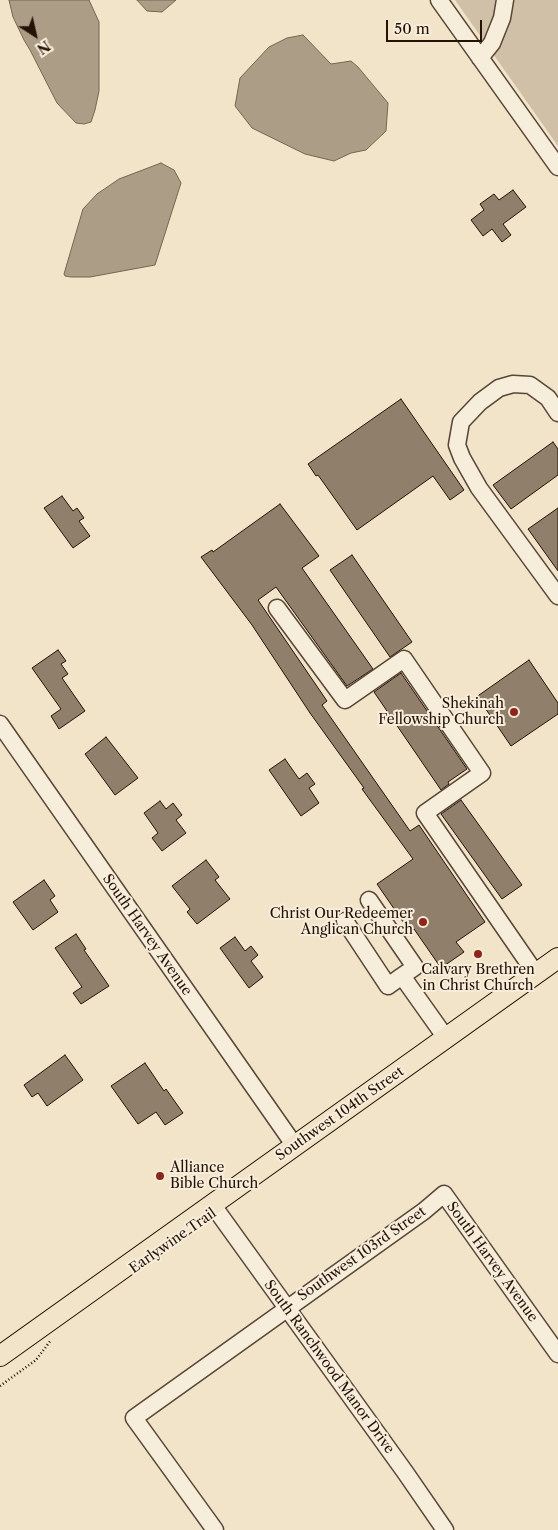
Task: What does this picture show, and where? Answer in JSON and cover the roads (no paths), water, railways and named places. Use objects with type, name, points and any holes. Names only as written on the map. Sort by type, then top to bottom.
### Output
[{"type":"main road","name":"Southwest 104th Street","points":[[0,1356],[558,958]]},
{"type":"street","points":[[439,0],[558,166]]},
{"type":"street","points":[[480,58],[492,42],[502,18],[505,0]]},
{"type":"street","points":[[558,413],[548,398],[530,385],[514,384],[499,388],[480,402],[461,422],[457,445],[479,488],[558,596]]},
{"type":"street","points":[[277,608],[345,700],[404,659],[482,773],[470,790],[425,813],[536,974]]},
{"type":"street","name":"South Harvey Avenue","points":[[0,724],[295,1146]]},
{"type":"street","points":[[344,921],[388,986],[415,967],[369,900]]},
{"type":"street","points":[[402,976],[446,1038]]},
{"type":"street","name":"South Harvey Avenue","points":[[444,1194],[553,1335],[558,1354]]},
{"type":"street","name":"Southwest 103rd Street","points":[[215,1530],[134,1418],[424,1211],[444,1194]]},
{"type":"street","name":"South Ranchwood Manor Drive","points":[[212,1204],[445,1530]]},
{"type":"place","name":"Shekinah Fellowship Church","points":[[514,712]]},
{"type":"place","name":"Christ Our Redeemer Anglican Church","points":[[423,922]]},
{"type":"place","name":"Calvary Brethren in Christ Church","points":[[478,954]]},
{"type":"place","name":"Alliance Bible Church","points":[[160,1176]]}]
